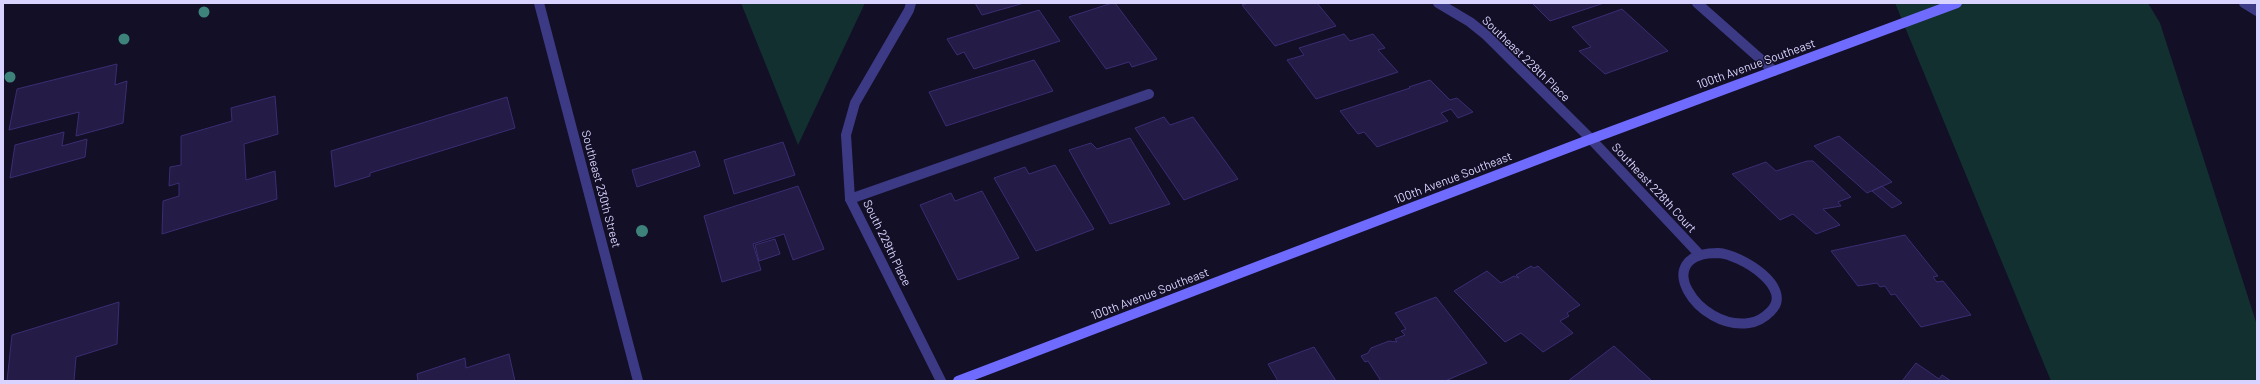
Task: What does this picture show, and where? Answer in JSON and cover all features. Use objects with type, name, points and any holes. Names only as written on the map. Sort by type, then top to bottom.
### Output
[{"type":"street","name":"Southeast 230th Street","points":[[539,3],[638,381]]},
{"type":"street","name":"South 229th Place","points":[[911,3],[909,10],[855,103],[846,134],[850,199],[941,381]]},
{"type":"street","name":"Southeast 228th Place","points":[[1438,3],[1470,22],[1485,34],[1591,139]]},
{"type":"street","points":[[1697,3],[1774,71]]},
{"type":"street","name":"100th Avenue Southeast","points":[[958,381],[1591,139],[1957,3]]},
{"type":"street","points":[[2244,3],[2257,11]]},
{"type":"street","points":[[850,199],[1149,94]]},
{"type":"street","name":"Southeast 228th Court","points":[[1591,139],[1700,254]]},
{"type":"street","points":[[1714,252],[1729,254],[1745,260],[1758,269],[1769,280],[1775,292],[1775,304],[1770,314],[1759,322],[1746,324],[1731,323],[1703,311],[1692,301],[1685,289],[1682,278],[1684,268],[1690,260],[1700,254],[1714,252]]},
{"type":"green space","points":[[741,3],[865,3],[798,145]]},
{"type":"green space","points":[[1895,3],[2148,3],[2160,23],[2257,325],[2257,381],[2051,381]]},
{"type":"building","points":[[975,3],[1024,3],[982,15]]},
{"type":"building","points":[[1115,3],[1157,59],[1132,67],[1129,62],[1106,69],[1069,17]]},
{"type":"building","points":[[1249,3],[1317,3],[1336,26],[1275,46],[1242,5]]},
{"type":"building","points":[[1532,3],[1604,3],[1550,21]]},
{"type":"building","points":[[1622,9],[1668,51],[1605,74],[1579,51],[1591,47],[1572,27]]},
{"type":"building","points":[[1039,10],[1060,41],[974,69],[964,52],[957,55],[947,39]]},
{"type":"building","points":[[1344,34],[1350,41],[1373,34],[1385,48],[1378,50],[1398,72],[1316,99],[1287,60],[1304,55],[1299,48]]},
{"type":"building","points":[[1034,60],[1053,91],[946,126],[929,92]]},
{"type":"building","points":[[117,64],[115,85],[127,81],[123,123],[76,136],[79,112],[9,130],[17,89]]},
{"type":"building","points":[[1430,80],[1450,100],[1457,98],[1473,112],[1458,118],[1451,109],[1441,113],[1448,121],[1377,147],[1364,132],[1358,134],[1340,111],[1410,88],[1409,87]]},
{"type":"building","points":[[275,96],[278,134],[244,144],[246,180],[275,171],[277,199],[162,234],[163,201],[179,196],[179,183],[169,186],[170,167],[181,165],[181,136],[232,121],[231,108]]},
{"type":"building","points":[[507,97],[515,128],[370,173],[370,176],[335,187],[331,151]]},
{"type":"building","points":[[1164,117],[1170,125],[1193,117],[1238,179],[1184,200],[1135,128]]},
{"type":"building","points":[[64,132],[62,146],[87,139],[85,157],[10,178],[15,145]]},
{"type":"building","points":[[1839,136],[1892,182],[1867,193],[1814,146]]},
{"type":"building","points":[[1130,138],[1170,204],[1110,224],[1069,150],[1091,143],[1097,149]]},
{"type":"building","points":[[783,142],[795,175],[734,194],[724,160]]},
{"type":"building","points":[[695,151],[700,166],[637,187],[632,170]]},
{"type":"building","points":[[1807,161],[1813,161],[1851,197],[1838,202],[1841,206],[1823,209],[1840,225],[1816,234],[1793,214],[1780,220],[1732,174],[1766,162],[1776,171]]},
{"type":"building","points":[[1055,165],[1094,229],[1036,251],[994,178],[1025,167],[1029,174]]},
{"type":"building","points":[[798,186],[824,249],[793,260],[784,234],[753,244],[761,270],[722,282],[704,216]]},
{"type":"building","points":[[1882,186],[1902,203],[1892,208],[1872,191]]},
{"type":"building","points":[[982,191],[1019,258],[958,280],[920,205],[951,193],[955,201]]},
{"type":"building","points":[[1905,235],[1938,276],[1933,277],[1937,282],[1943,281],[1971,315],[1921,327],[1895,294],[1891,295],[1885,286],[1880,287],[1877,283],[1858,286],[1831,251]]},
{"type":"building","points":[[775,239],[780,254],[759,261],[755,245]]},
{"type":"building","points":[[1531,266],[1534,268],[1538,266],[1580,305],[1567,313],[1569,316],[1560,321],[1573,333],[1543,352],[1521,333],[1505,342],[1454,291],[1487,271],[1501,283],[1514,276],[1519,278],[1516,275]]},
{"type":"building","points":[[1436,297],[1487,363],[1445,381],[1381,381],[1368,361],[1365,362],[1361,356],[1368,353],[1371,348],[1389,341],[1397,342],[1395,339],[1405,335],[1401,331],[1406,329],[1395,313]]},
{"type":"building","points":[[119,302],[117,344],[76,357],[74,381],[7,381],[12,335]]},
{"type":"building","points":[[1614,346],[1652,381],[1568,381]]},
{"type":"building","points":[[1314,347],[1336,381],[1278,381],[1268,364]]},
{"type":"building","points":[[509,354],[515,381],[418,381],[417,374],[465,358],[466,368]]},
{"type":"building","points":[[1916,363],[1939,379],[1942,375],[1951,381],[1902,381]]}]
